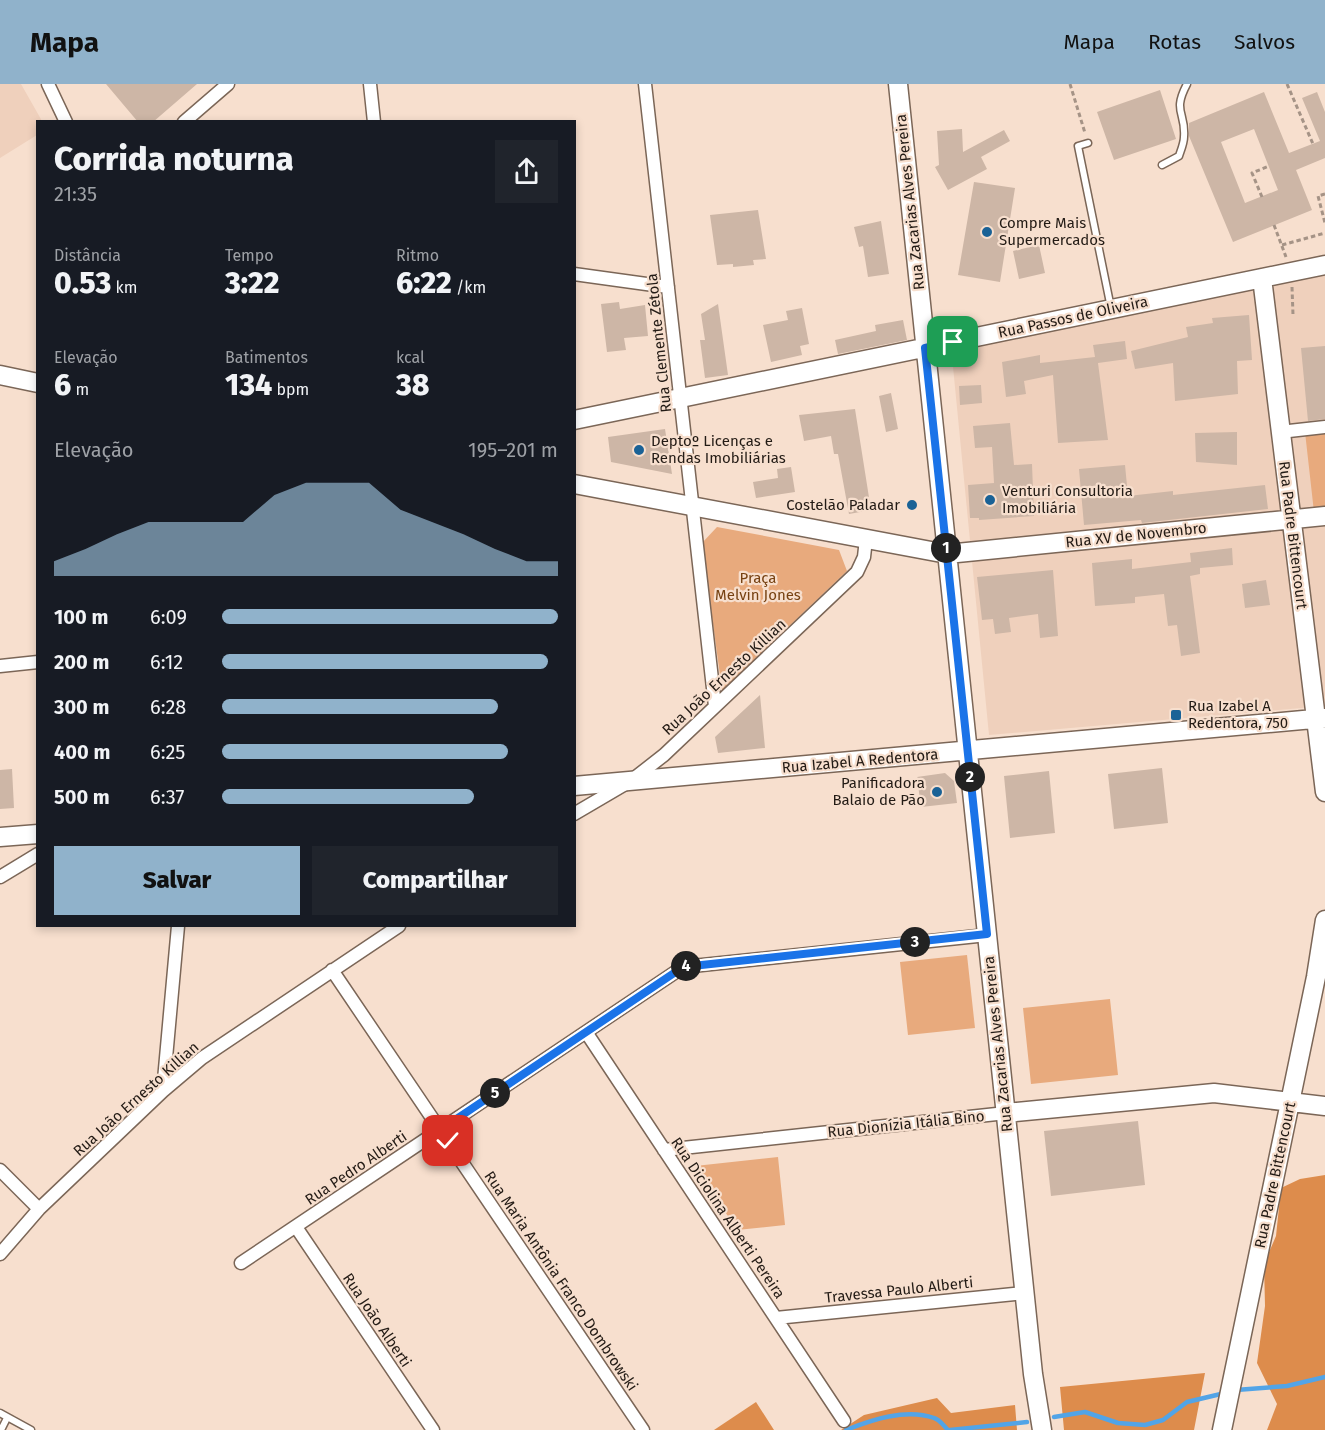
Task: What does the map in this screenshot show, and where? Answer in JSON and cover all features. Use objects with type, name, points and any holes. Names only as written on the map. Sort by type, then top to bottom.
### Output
[{"type":"main road","name":"Rua Zacarias Alves Pereira","points":[[897,84],[1024,1293],[1042,1430]]},
{"type":"main road","name":"Rua Passos de Oliveira","points":[[576,420],[1325,265]]},
{"type":"main road","name":"Rua Padre Bittencourt","points":[[1262,278],[1280,432],[1321,718],[1325,792]]},
{"type":"main road","points":[[0,375],[36,383]]},
{"type":"main road","name":"Rua XV de Novembro","points":[[576,484],[947,554],[1325,516]]},
{"type":"main road","name":"Rua Izabel A Redentora","points":[[576,786],[1321,718]]},
{"type":"main road","points":[[0,837],[36,834]]},
{"type":"main road","name":"Rua Padre Bittencourt","points":[[1222,1430],[1290,1102],[1320,977],[1325,920]]},
{"type":"main road","name":"Rua Dionízia Itália Bino","points":[[1006,1113],[1191,1094],[1239,1095],[1325,1106]]},
{"type":"street","points":[[48,84],[65,120]]},
{"type":"street","points":[[186,120],[228,84]]},
{"type":"street","points":[[370,84],[375,120]]},
{"type":"street","name":"Rua Clemente Zétola","points":[[645,84],[715,706]]},
{"type":"street","points":[[576,274],[668,287]]},
{"type":"street","points":[[1280,432],[1325,427]]},
{"type":"street","name":"Rua João Ernesto Killian","points":[[576,813],[632,780],[715,706],[857,572],[864,557],[866,539]]},
{"type":"street","points":[[0,666],[36,662]]},
{"type":"street","points":[[0,877],[36,855]]},
{"type":"street","points":[[163,1091],[178,927]]},
{"type":"street","name":"Rua João Ernesto Killian","points":[[0,1254],[39,1209],[163,1091],[233,1034],[397,927]]},
{"type":"street","name":"Rua Pedro Alberti","points":[[241,1263],[683,967],[987,934]]},
{"type":"street","name":"Rua Maria Antônia Franco Dombrowski","points":[[332,970],[643,1430]]},
{"type":"street","name":"Rua Diciolina Alberti Pereira","points":[[586,1032],[844,1421]]},
{"type":"street","name":"Rua Dionízia Itália Bino","points":[[664,1150],[1006,1113]]},
{"type":"street","points":[[0,1170],[39,1209]]},
{"type":"street","name":"Rua João Alberti","points":[[296,1227],[433,1430]]},
{"type":"street","name":"Travessa Paulo Alberti","points":[[776,1317],[1024,1293]]},
{"type":"lane","points":[[1162,165],[1179,156],[1185,136],[1179,112],[1180,98],[1187,84]]},
{"type":"lane","points":[[1088,143],[1078,146],[1111,309]]},
{"type":"lane","points":[[0,1413],[31,1430]]},
{"type":"lane","points":[[1,1430],[7,1418]]},
{"type":"path","points":[[1070,84],[1088,143]]},
{"type":"path","points":[[1287,84],[1313,144]]},
{"type":"path","points":[[1262,197],[1252,173],[1269,166]]},
{"type":"path","points":[[1325,194],[1318,196],[1325,223]]},
{"type":"path","points":[[1274,225],[1291,273],[1293,315]]},
{"type":"path","points":[[1282,245],[1325,233]]},
{"type":"shaded area","points":[[0,84],[21,84],[41,120],[36,120],[36,136],[0,158]]},
{"type":"shaded area","points":[[1325,255],[1325,706],[989,735],[950,336]]},
{"type":"shaded area","points":[[1325,1175],[1325,1430],[1267,1430],[1277,1404],[1257,1363],[1265,1306],[1264,1264],[1276,1236],[1281,1188],[1300,1179]]},
{"type":"shaded area","points":[[1205,1373],[1194,1430],[1064,1430],[1060,1387]]},
{"type":"shaded area","points":[[937,1398],[951,1413],[1015,1405],[1017,1430],[841,1430],[864,1415]]},
{"type":"shaded area","points":[[756,1402],[774,1430],[714,1430]]},
{"type":"green space","points":[[1325,430],[1325,511],[1314,512],[1305,432]]},
{"type":"green space","name":"Praça Melvin Jones","points":[[717,527],[839,550],[847,571],[722,690],[702,543]]},
{"type":"green space","points":[[967,955],[975,1028],[908,1035],[900,962]]},
{"type":"green space","points":[[1110,999],[1118,1075],[1031,1084],[1023,1008]]},
{"type":"green space","points":[[778,1157],[785,1225],[737,1230],[695,1166]]},
{"type":"building","points":[[106,84],[197,84],[155,120],[136,120]]},
{"type":"building","points":[[1160,90],[1176,139],[1114,160],[1097,112]]},
{"type":"building","points":[[1264,92],[1289,153],[1320,141],[1302,98],[1317,92],[1325,112],[1325,158],[1296,170],[1312,210],[1233,242],[1189,136],[1189,123]],"holes":[[[1254,129],[1278,190],[1245,203],[1221,142]]]},
{"type":"building","points":[[962,129],[963,152],[1004,130],[1010,141],[981,157],[987,169],[948,190],[935,167],[939,165],[937,131]]},
{"type":"building","name":"Compre Mais Supermercados","points":[[974,182],[1015,188],[1000,282],[958,275]]},
{"type":"building","points":[[758,210],[766,259],[753,260],[754,265],[733,267],[733,264],[717,265],[710,215]]},
{"type":"building","points":[[881,221],[889,274],[868,277],[863,246],[859,247],[854,227]]},
{"type":"building","points":[[1039,245],[1045,273],[1019,279],[1013,251]]},
{"type":"building","points":[[619,302],[620,309],[645,305],[648,336],[624,338],[626,350],[607,352],[601,304]]},
{"type":"building","points":[[718,304],[728,375],[705,378],[700,340],[705,340],[701,314]]},
{"type":"building","points":[[802,308],[809,344],[800,346],[802,355],[771,362],[763,325],[788,320],[786,311]]},
{"type":"building","points":[[1249,315],[1252,360],[1237,361],[1238,394],[1175,401],[1173,363],[1135,369],[1131,351],[1188,337],[1186,327],[1213,323],[1212,318]]},
{"type":"building","points":[[903,320],[907,340],[838,354],[835,340],[876,331],[875,325]]},
{"type":"building","points":[[1125,341],[1127,359],[1098,363],[1108,440],[1058,443],[1053,375],[1024,381],[1026,394],[1006,397],[1002,362],[1040,355],[1040,363],[1095,357],[1093,345]]},
{"type":"building","points":[[1325,346],[1325,419],[1308,421],[1301,348]]},
{"type":"building","points":[[981,385],[982,403],[960,405],[959,386]]},
{"type":"building","points":[[891,393],[898,429],[886,432],[879,396]]},
{"type":"building","points":[[855,409],[871,510],[849,514],[838,454],[834,454],[831,436],[804,441],[799,415]]},
{"type":"building","points":[[1010,423],[1014,465],[1032,464],[1034,516],[979,520],[979,518],[970,518],[968,485],[994,483],[992,447],[975,448],[973,426]]},
{"type":"building","name":"Deptoº Licenças e Rendas Imobiliárias","points":[[665,429],[672,474],[611,462],[608,437]]},
{"type":"building","points":[[1237,432],[1237,465],[1196,462],[1195,433]]},
{"type":"building","points":[[1125,465],[1128,496],[1173,491],[1173,495],[1265,485],[1268,509],[1142,523],[1141,520],[1084,525],[1079,469]]},
{"type":"building","points":[[791,467],[795,492],[756,498],[753,482],[778,478],[777,469]]},
{"type":"building","points":[[1232,548],[1233,565],[1200,568],[1200,574],[1190,576],[1200,653],[1181,656],[1177,625],[1168,626],[1164,594],[1135,597],[1135,603],[1095,606],[1092,563],[1132,559],[1132,569],[1191,562],[1190,553]]},
{"type":"building","points":[[1053,570],[1058,636],[1040,638],[1038,614],[1009,618],[1011,632],[995,634],[993,619],[982,620],[977,577]]},
{"type":"building","points":[[1266,580],[1270,605],[1245,608],[1242,584]]},
{"type":"building","points":[[760,695],[765,748],[718,753],[715,737]]},
{"type":"building","points":[[1162,768],[1168,823],[1114,829],[1108,774]]},
{"type":"building","points":[[12,769],[14,808],[0,809],[0,770]]},
{"type":"building","points":[[1049,771],[1055,833],[1010,838],[1004,776]]},
{"type":"building","name":"Panificadora Balaio de Pão","points":[[945,773],[954,781],[957,803],[921,807],[917,777]]},
{"type":"building","points":[[1138,1121],[1145,1185],[1051,1196],[1044,1131]]},
{"type":"waterway","points":[[1236,1390],[1287,1386],[1325,1377]]},
{"type":"waterway","points":[[1054,1417],[1085,1412],[1118,1423],[1145,1425],[1163,1420],[1187,1402],[1225,1393]]},
{"type":"waterway","points":[[846,1430],[889,1416],[912,1414],[936,1419],[948,1430]]},
{"type":"waterway","points":[[950,1430],[1027,1422]]},
{"type":"place","name":"Compre Mais Supermercados","points":[[987,232]]},
{"type":"place","name":"Deptoº Licenças e Rendas Imobiliárias","points":[[639,450]]},
{"type":"place","name":"Venturi Consultoria Imobiliária","points":[[990,500]]},
{"type":"place","name":"Costelão Paladar","points":[[912,505]]},
{"type":"place","name":"Rua Izabel A Redentora, 750","points":[[1176,715]]},
{"type":"place","name":"Panificadora Balaio de Pão","points":[[937,792]]},
{"type":"route","points":[[448,1141],[440,1130],[683,967],[987,934],[925,348],[953,342]]}]
